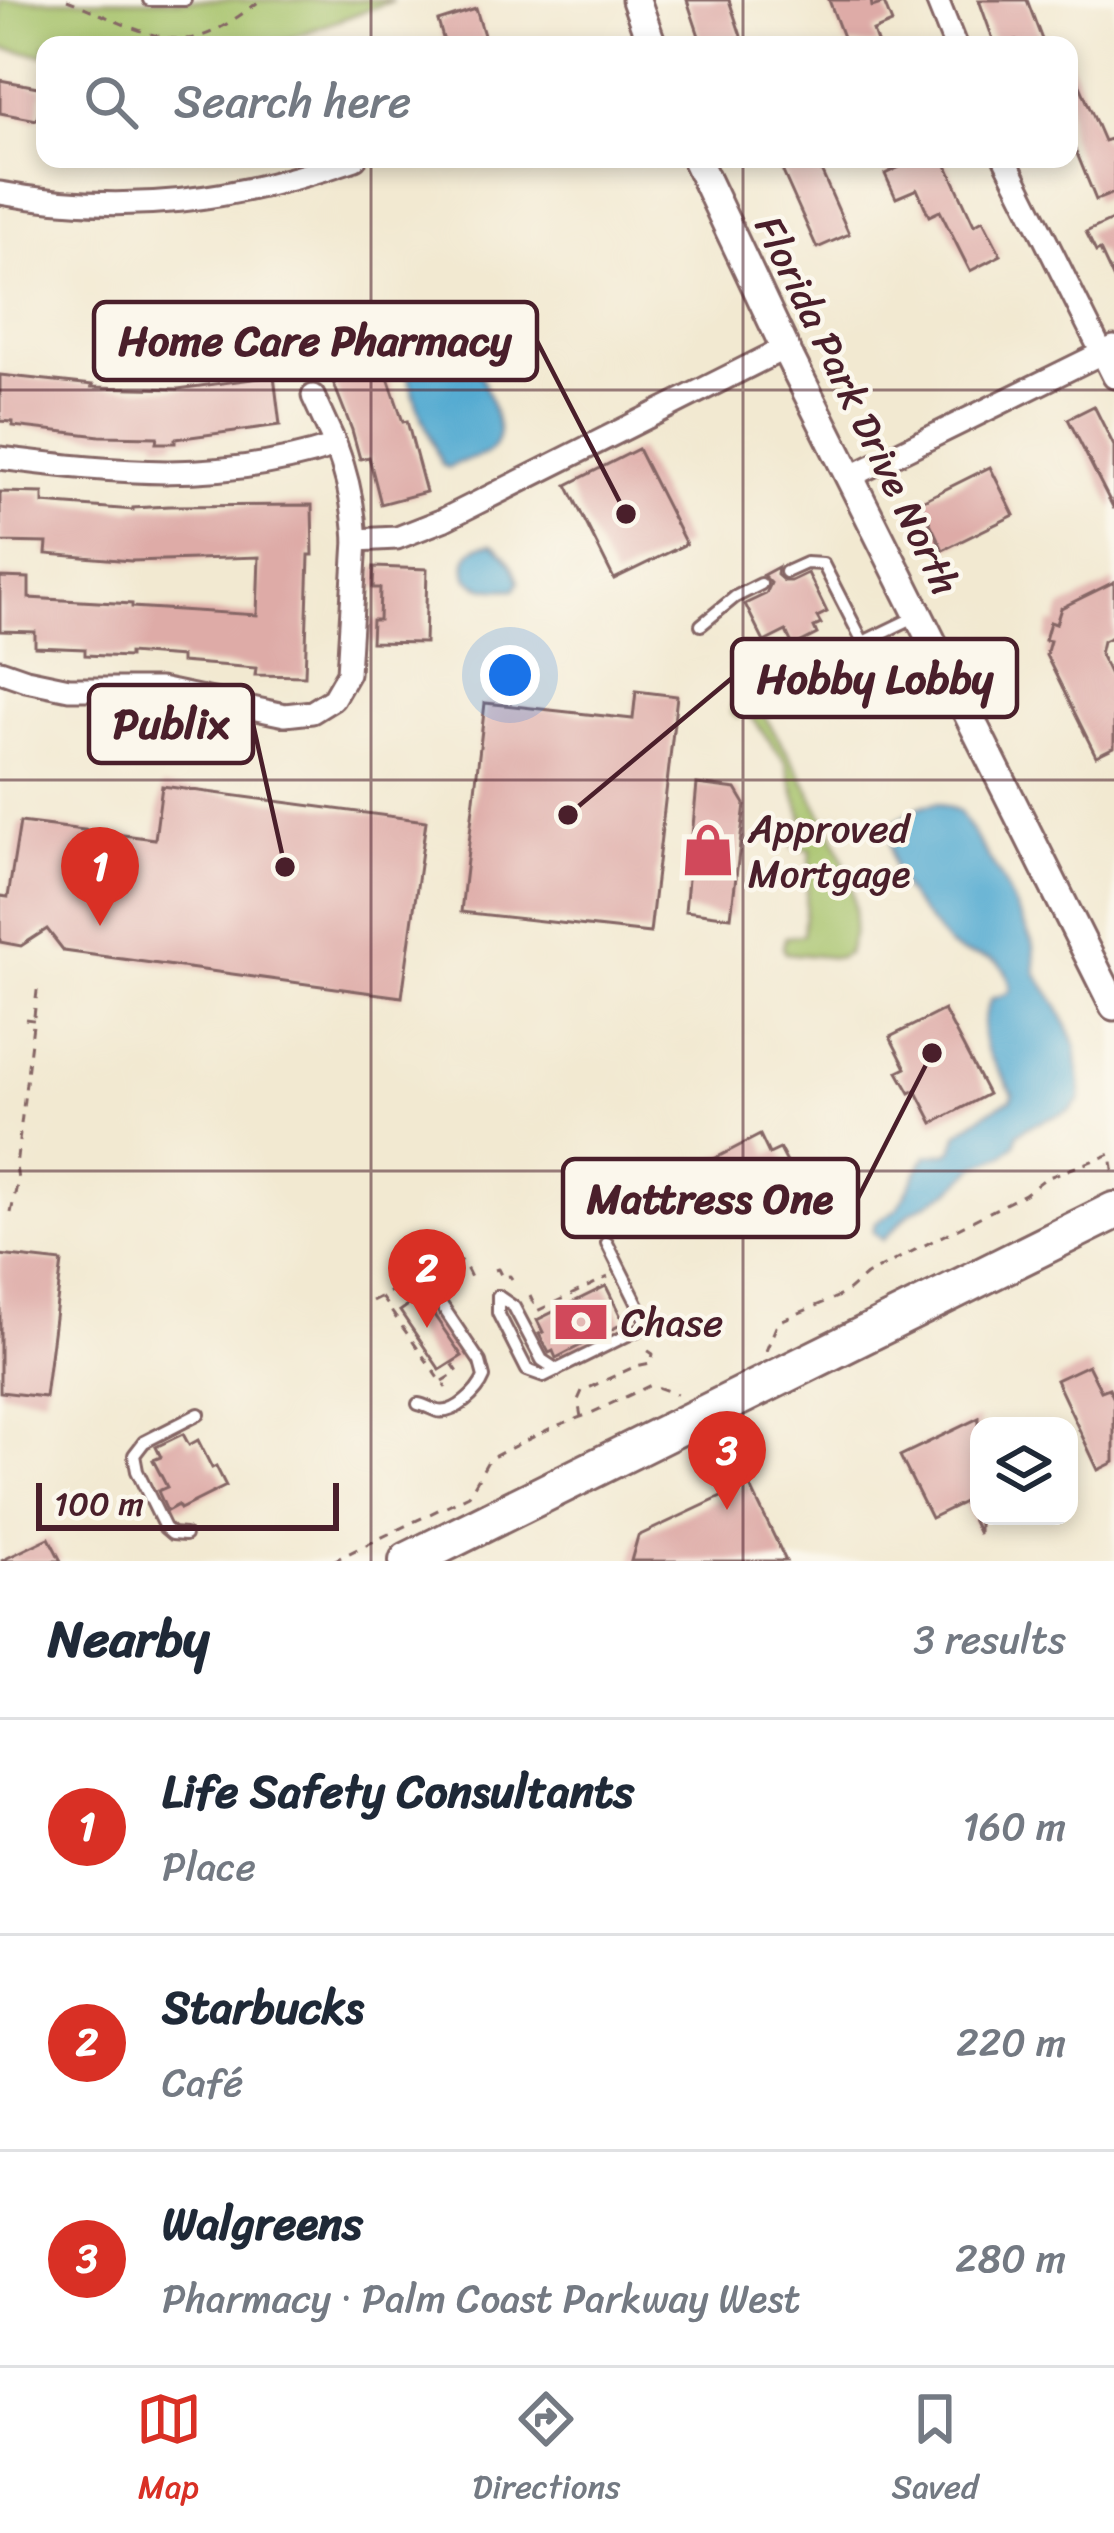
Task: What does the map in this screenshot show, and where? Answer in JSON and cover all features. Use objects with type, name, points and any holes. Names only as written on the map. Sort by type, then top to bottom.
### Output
[{"type":"main road","points":[[417,1559],[1114,1211]]},
{"type":"street","points":[[636,0],[649,36]]},
{"type":"street","points":[[937,0],[951,36]]},
{"type":"street","points":[[0,193],[92,204],[177,202],[286,182],[328,168]]},
{"type":"street","name":"Florida Park Drive North","points":[[700,168],[1114,1006]]},
{"type":"street","points":[[1010,168],[1107,351],[1114,377]]},
{"type":"street","points":[[356,540],[397,538],[424,529],[785,348]]},
{"type":"street","points":[[850,477],[1107,351]]},
{"type":"street","points":[[0,670],[70,689],[160,689],[285,715],[323,708],[348,673],[356,540],[350,489],[313,396]]},
{"type":"street","points":[[0,458],[99,471],[191,473],[273,464],[336,446]]},
{"type":"lane","points":[[149,0],[185,0]]},
{"type":"lane","points":[[786,572],[806,563],[823,565],[863,642],[919,615]]},
{"type":"lane","points":[[701,625],[735,597],[761,584]]},
{"type":"lane","points":[[498,1296],[514,1307],[542,1360],[557,1370],[648,1325],[607,1243]]},
{"type":"lane","points":[[412,1261],[480,1362],[484,1377],[477,1391],[448,1411],[418,1404]]},
{"type":"lane","points":[[184,1535],[165,1528],[136,1472],[134,1455],[144,1442],[199,1414]]},
{"type":"path","points":[[67,0],[160,36]]},
{"type":"path","points":[[192,36],[243,14],[261,0]]},
{"type":"path","points":[[11,1213],[38,983]]},
{"type":"path","points":[[25,1019],[41,1021]]},
{"type":"path","points":[[764,1354],[778,1322],[844,1294],[866,1275],[1025,1194],[1046,1178],[1111,1154],[1114,1176]]},
{"type":"path","points":[[437,1264],[447,1258],[459,1259],[476,1280]]},
{"type":"path","points":[[495,1270],[512,1279]]},
{"type":"path","points":[[530,1296],[537,1310],[611,1276]]},
{"type":"path","points":[[372,1301],[414,1279]]},
{"type":"path","points":[[382,1297],[444,1385],[458,1372],[451,1362]]},
{"type":"path","points":[[581,1417],[579,1394],[588,1387],[651,1363],[653,1354],[638,1340]]},
{"type":"path","points":[[416,1348],[423,1344]]},
{"type":"path","points":[[333,1561],[469,1495],[490,1459],[570,1419],[651,1384],[671,1394],[688,1392]]},
{"type":"green space","points":[[0,0],[394,0],[296,36],[36,36],[36,54],[0,48]]},
{"type":"green space","points":[[743,700],[763,714],[799,771],[834,837],[851,882],[854,931],[848,953],[839,958],[786,953],[783,948],[785,937],[803,935],[811,850],[794,847],[793,841],[808,835],[786,763],[748,712],[738,718],[731,713],[733,703]]},
{"type":"water","points":[[432,323],[451,326],[466,343],[499,431],[486,454],[449,468],[442,465],[417,405],[400,350],[407,335]]},
{"type":"water","points":[[492,544],[514,571],[519,582],[515,589],[483,587],[467,577],[470,553]]},
{"type":"water","points":[[937,803],[959,811],[1002,879],[1034,946],[1036,973],[1076,1046],[1081,1093],[1071,1110],[1027,1127],[1004,1155],[977,1166],[951,1190],[910,1213],[883,1240],[873,1232],[875,1223],[897,1209],[926,1156],[950,1152],[958,1133],[1011,1100],[1013,1094],[987,1049],[983,1028],[991,999],[1011,990],[1008,976],[995,961],[948,945],[904,889],[892,859],[894,822]]},
{"type":"building","points":[[687,0],[729,0],[741,36],[699,36]]},
{"type":"building","points":[[829,0],[871,0],[872,7],[884,3],[892,23],[873,31],[875,36],[843,36]]},
{"type":"building","points":[[979,0],[1027,0],[1041,36],[992,36]]},
{"type":"building","points":[[476,9],[484,36],[442,36],[438,21]]},
{"type":"building","points":[[0,80],[36,87],[36,120],[0,113]]},
{"type":"building","points":[[1078,81],[1104,141],[1110,139],[1114,149],[1114,193],[1096,200],[1078,156]]},
{"type":"building","points":[[781,168],[820,168],[849,234],[817,248]]},
{"type":"building","points":[[898,168],[948,168],[974,225],[983,220],[1001,255],[970,271],[940,211],[929,216],[917,189],[896,198],[885,174]]},
{"type":"building","points":[[1114,219],[1114,280],[1086,232]]},
{"type":"building","points":[[376,342],[403,422],[407,421],[426,492],[381,504],[369,457],[360,459],[324,359]]},
{"type":"building","points":[[0,375],[92,387],[178,389],[274,376],[280,425],[175,439],[175,443],[156,443],[157,437],[13,426],[13,422],[0,421]]},
{"type":"building","points":[[1094,406],[1114,446],[1114,509],[1068,419]]},
{"type":"building","points":[[638,449],[686,544],[614,579],[567,485]]},
{"type":"building","points":[[990,467],[1014,515],[943,550],[920,502]]},
{"type":"building","points":[[0,492],[43,493],[43,503],[133,510],[312,505],[305,676],[255,675],[256,668],[181,662],[181,657],[85,655],[85,649],[35,647],[35,632],[0,631],[0,577],[29,578],[29,598],[257,615],[259,557],[131,561],[46,554],[47,543],[0,542]]},
{"type":"building","points":[[374,567],[427,569],[425,643],[371,642],[372,620],[379,620],[380,588],[373,588]]},
{"type":"building","points":[[778,567],[777,575],[784,581],[808,573],[827,612],[817,617],[821,624],[814,627],[817,634],[793,646],[786,631],[764,642],[745,604],[766,594],[771,583],[763,575]]},
{"type":"building","points":[[1114,582],[1114,636],[1103,641],[1100,654],[1114,683],[1114,747],[1096,756],[1046,655],[1050,641],[1045,640],[1061,608]]},
{"type":"building","points":[[636,691],[677,696],[650,933],[461,912],[485,703],[633,719]]},
{"type":"building","name":"Approved Mortgage","points":[[697,784],[736,789],[745,804],[731,917],[685,911]]},
{"type":"building","points":[[162,786],[426,821],[402,997],[64,951],[47,929],[21,946],[0,942],[0,896],[8,897],[20,822],[155,839]]},
{"type":"building","points":[[944,1010],[988,1094],[933,1123],[916,1090],[910,1093],[898,1072],[906,1068],[890,1037]]},
{"type":"building","points":[[760,1135],[769,1154],[780,1149],[796,1180],[726,1216],[713,1194],[723,1189],[708,1162]]},
{"type":"building","points":[[0,1255],[62,1262],[45,1397],[0,1392]]},
{"type":"building","name":"Chase","points":[[606,1286],[624,1323],[556,1358],[553,1351],[549,1353],[537,1320]]},
{"type":"building","points":[[421,1296],[462,1356],[440,1370],[400,1311]]},
{"type":"building","points":[[1088,1365],[1101,1391],[1109,1388],[1114,1399],[1114,1462],[1098,1470],[1078,1417],[1073,1417],[1056,1380]]},
{"type":"building","points":[[970,1422],[970,1515],[964,1502],[931,1518],[900,1456]]},
{"type":"building","points":[[183,1434],[189,1445],[198,1440],[226,1486],[167,1511],[158,1491],[167,1487],[153,1460],[161,1457],[156,1447]]},
{"type":"building","points":[[749,1484],[786,1561],[631,1561],[638,1536]]},
{"type":"building","points":[[49,1538],[61,1561],[1,1561]]},
{"type":"place","name":"Home Care Pharmacy","points":[[626,514]]},
{"type":"place","name":"Hobby Lobby","points":[[568,815]]},
{"type":"place","name":"Approved Mortgage","points":[[708,850]]},
{"type":"place","name":"Publix","points":[[285,867]]},
{"type":"place","name":"Life Safety Consultants","points":[[100,926]]},
{"type":"place","name":"Mattress One","points":[[932,1053]]},
{"type":"place","name":"Chase","points":[[581,1322]]},
{"type":"place","name":"Starbucks","points":[[427,1328]]},
{"type":"place","name":"Walgreens","points":[[727,1510]]}]
